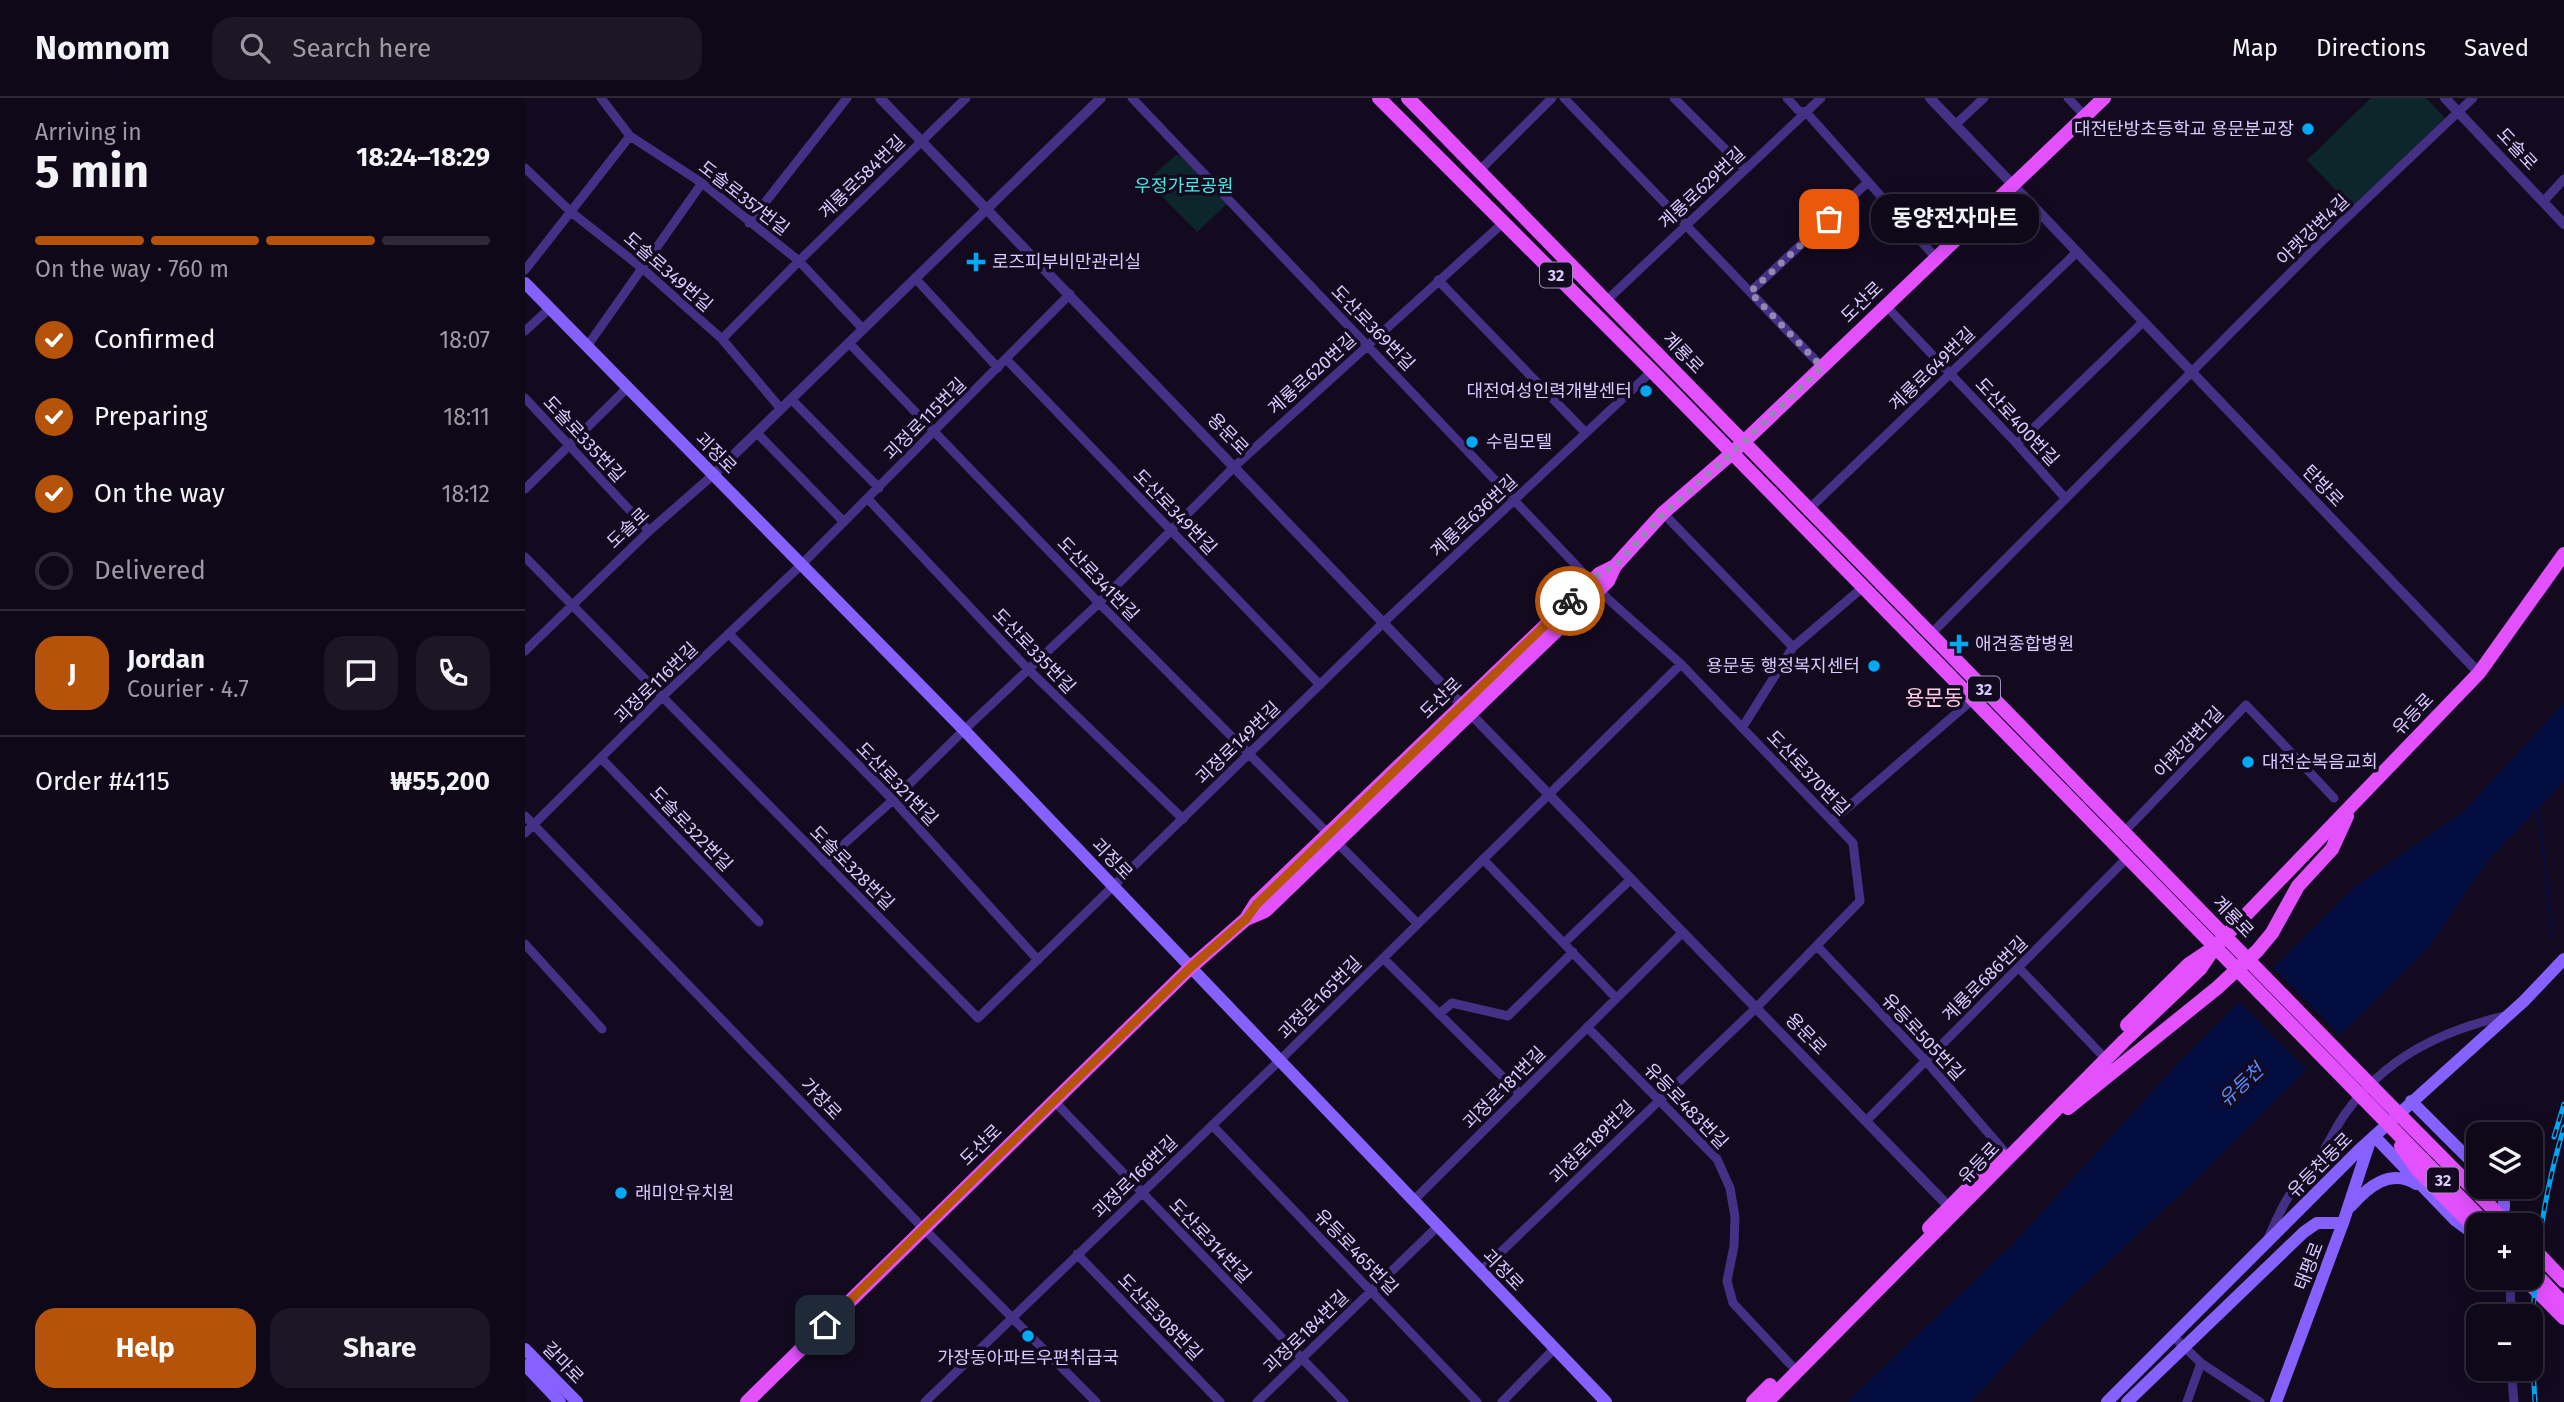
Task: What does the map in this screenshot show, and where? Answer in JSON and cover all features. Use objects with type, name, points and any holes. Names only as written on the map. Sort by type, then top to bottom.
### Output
[{"type":"main road","name":"계룡로","points":[[1379,98],[1651,371],[2475,1213]]},
{"type":"main road","name":"계룡로","points":[[1408,98],[2497,1213]]},
{"type":"main road","name":"도산로","points":[[747,1402],[1191,967],[1246,919],[1265,911],[1332,838],[1466,709],[1596,585],[1608,581],[1615,566],[1664,513],[1731,454],[2104,98]]},
{"type":"main road","name":"괴정로","points":[[525,283],[964,730],[1606,1402]]},
{"type":"main road","name":"유등로","points":[[1753,1402],[2200,969],[2215,947],[2479,673],[2564,554]]},
{"type":"main road","points":[[2048,1119],[2077,1103],[2217,988],[2257,951],[2272,933],[2298,886],[2332,849],[2351,806]]},
{"type":"main road","name":"유등로","points":[[1767,1402],[2100,1052],[2189,964],[2215,947]]},
{"type":"main road","name":"유등천동로","points":[[2107,1402],[2372,1138],[2524,1001],[2564,959]]},
{"type":"main road","points":[[2411,1101],[2466,1156]]},
{"type":"main road","points":[[2411,1125],[2421,1125],[2466,1170]]},
{"type":"main road","points":[[2398,1135],[2406,1155],[2417,1170],[2466,1219]]},
{"type":"main road","points":[[2372,1138],[2456,1222],[2466,1228]]},
{"type":"main road","name":"태평로","points":[[2276,1402],[2372,1138]]},
{"type":"main road","points":[[2348,1209],[2364,1191],[2385,1179],[2413,1181],[2425,1191]]},
{"type":"main road","points":[[2496,1199],[2509,1213]]},
{"type":"main road","points":[[2127,1402],[2304,1231],[2318,1223],[2343,1223]]},
{"type":"main road","points":[[2543,1246],[2564,1268]]},
{"type":"main road","points":[[2543,1259],[2564,1281]]},
{"type":"main road","points":[[2543,1282],[2564,1304]]},
{"type":"main road","points":[[2529,1290],[2564,1318]]},
{"type":"main road","name":"갈마로","points":[[525,1349],[576,1402]]},
{"type":"main road","name":"갈마로","points":[[525,1365],[560,1402]]},
{"type":"street","name":"도솔로357번길","points":[[601,98],[630,136],[702,183],[799,261],[863,329]]},
{"type":"street","points":[[749,223],[847,98]]},
{"type":"street","name":"용문로","points":[[880,98],[1466,709],[1952,1210]]},
{"type":"street","name":"계룡로584번길","points":[[722,339],[966,98]]},
{"type":"street","name":"도솔로","points":[[525,651],[649,531],[782,409],[1101,98]]},
{"type":"street","name":"도산로369번길","points":[[1132,98],[1596,585]]},
{"type":"street","points":[[1479,171],[1552,98]]},
{"type":"street","points":[[1564,98],[1822,367]]},
{"type":"street","points":[[1674,98],[1745,169]]},
{"type":"street","points":[[1787,98],[1798,110],[1806,112],[1936,258]]},
{"type":"street","name":"계룡로629번길","points":[[1606,302],[1685,224],[1821,98]]},
{"type":"street","name":"탄방로","points":[[1930,98],[2011,186],[2479,673]]},
{"type":"street","points":[[1955,125],[1984,98]]},
{"type":"street","points":[[2068,98],[2085,116]]},
{"type":"street","name":"도솔로","points":[[2445,98],[2564,224]]},
{"type":"street","name":"아랫강변4길","points":[[2192,373],[2319,244],[2473,98]]},
{"type":"street","points":[[525,270],[630,136]]},
{"type":"street","name":"도솔로349번길","points":[[525,167],[571,212],[642,268],[722,339],[782,409]]},
{"type":"street","points":[[2543,202],[2564,179]]},
{"type":"street","points":[[1750,292],[1868,182]]},
{"type":"street","points":[[588,345],[702,183]]},
{"type":"street","name":"계룡로620번길","points":[[824,862],[893,800],[1099,603],[1235,466],[1504,222]]},
{"type":"street","name":"계룡로649번길","points":[[1809,509],[2076,253]]},
{"type":"street","points":[[915,278],[998,368]]},
{"type":"street","points":[[1438,280],[1585,432]]},
{"type":"street","name":"괴정로115번길","points":[[801,565],[1070,294]]},
{"type":"street","name":"도산로400번길","points":[[1886,306],[2066,499]]},
{"type":"street","points":[[525,331],[550,308]]},
{"type":"street","points":[[2017,444],[2143,322]]},
{"type":"street","name":"도산로341번길","points":[[849,343],[1099,603],[1332,838]]},
{"type":"street","name":"도산로349번길","points":[[1007,360],[1320,685]]},
{"type":"street","name":"계룡로636번길","points":[[1384,622],[1651,371]]},
{"type":"street","points":[[1931,634],[2192,373]]},
{"type":"street","points":[[525,489],[627,388]]},
{"type":"street","name":"도솔로335번길","points":[[525,398],[649,531]]},
{"type":"street","points":[[792,399],[879,488]]},
{"type":"street","points":[[757,433],[844,522]]},
{"type":"street","name":"도산로335번길","points":[[868,499],[1029,670],[1183,819]]},
{"type":"street","points":[[1664,513],[1793,647]]},
{"type":"street","name":"도솔로328번길","points":[[525,557],[978,1018],[1114,887]]},
{"type":"street","name":"괴정로116번길","points":[[525,833],[662,697],[801,565]]},
{"type":"street","name":"도산로370번길","points":[[1596,585],[1681,664],[1853,843],[1860,901],[1756,1008]]},
{"type":"street","points":[[1742,728],[1793,647],[1862,589]]},
{"type":"street","name":"괴정로149번길","points":[[1114,887],[1384,622]]},
{"type":"street","name":"도산로321번길","points":[[729,634],[893,800],[1038,960]]},
{"type":"street","points":[[1549,794],[1681,664]]},
{"type":"street","points":[[1832,821],[1972,700]]},
{"type":"street","name":"아랫강변1길","points":[[2125,832],[2246,705],[2334,798]]},
{"type":"street","name":"도솔로322번길","points":[[601,758],[759,922]]},
{"type":"street","name":"괴정로165번길","points":[[1280,1060],[1549,794]]},
{"type":"street","name":"가장로","points":[[525,816],[923,1228],[1096,1402]]},
{"type":"street","points":[[1332,838],[1418,924]]},
{"type":"street","points":[[1483,859],[1616,998]]},
{"type":"street","name":"계룡로686번길","points":[[1866,1121],[2126,859]]},
{"type":"street","points":[[1564,943],[1631,879]]},
{"type":"street","name":"괴정로181번길","points":[[1413,1200],[1682,932]]},
{"type":"street","points":[[525,944],[602,1029]]},
{"type":"street","name":"유등로505번길","points":[[1817,946],[1926,1061],[2004,1151]]},
{"type":"street","points":[[1439,1014],[1452,1003],[1508,1016],[1573,952]]},
{"type":"street","name":"괴정로165번길","points":[[1383,958],[1520,1094]]},
{"type":"street","points":[[2019,968],[2100,1052]]},
{"type":"street","name":"괴정로189번길","points":[[1481,1271],[1756,1008]]},
{"type":"street","points":[[2266,1244],[2281,1209],[2296,1186],[2316,1164],[2346,1112],[2391,1065],[2446,1033],[2505,1016]]},
{"type":"street","name":"유등로483번길","points":[[1587,1027],[1717,1159],[1730,1188],[1735,1217],[1734,1246],[1727,1281],[1733,1303],[1791,1365]]},
{"type":"street","name":"괴정로166번길","points":[[925,1402],[1280,1060]]},
{"type":"street","name":"도산로314번길","points":[[1054,1101],[1344,1402]]},
{"type":"street","name":"유등로465번길","points":[[1212,1125],[1478,1402]]},
{"type":"street","name":"괴정로184번길","points":[[1257,1402],[1437,1227]]},
{"type":"street","name":"도산로308번길","points":[[1077,1254],[1220,1402]]},
{"type":"street","points":[[2173,1336],[2201,1363],[2260,1402]]},
{"type":"street","points":[[1502,1402],[1554,1349]]},
{"type":"street","points":[[2187,1402],[2201,1363]]},
{"type":"street","points":[[2512,1381],[2514,1402]]},
{"type":"green space","points":[[2371,98],[2426,98],[2445,118],[2352,207],[2307,160]]},
{"type":"green space","name":"우정가로공원","points":[[1176,155],[1188,156],[1225,195],[1227,204],[1197,232],[1147,181]]},
{"type":"water","name":"유등천","points":[[2564,703],[2564,782],[2489,859],[2428,948],[2199,1177],[2044,1322],[1971,1402],[1847,1402],[2012,1245],[2179,1062],[2354,887],[2462,813]]},
{"type":"pier","points":[[2271,965],[2343,1038],[2309,1072],[2237,1000]]},
{"type":"waterway","points":[[2538,806],[2553,938]]},
{"type":"railway","points":[[2554,1137],[2564,1104]]},
{"type":"railway","points":[[2535,1402],[2533,1333],[2537,1263],[2547,1195],[2564,1127]]},
{"type":"way so far","points":[[1570,601],[1599,574],[1615,566],[1664,513],[1731,454],[1822,367],[1750,292],[1829,219]]},
{"type":"place","name":"대전탄방초등학교 용문분교장","points":[[2308,129]]},
{"type":"place","name":"동양전자마트","points":[[1829,219]]},
{"type":"place","name":"로즈피부비만관리실","points":[[976,262]]},
{"type":"place","name":"대전여성인력개발센터","points":[[1646,391]]},
{"type":"place","name":"수림모텔","points":[[1472,442]]},
{"type":"place","name":"애견종합병원","points":[[1959,644]]},
{"type":"place","name":"용문동 행정복지센터","points":[[1874,666]]},
{"type":"place","name":"대전순복음교회","points":[[2248,762]]},
{"type":"place","name":"래미안유치원","points":[[621,1193]]},
{"type":"place","name":"가장동아파트우편취급국","points":[[1028,1336]]},
{"type":"district","name":"용문동","points":[[1934,698]]},
{"type":"route","points":[[825,1325],[1191,967],[1246,919],[1257,904],[1570,601]]}]
